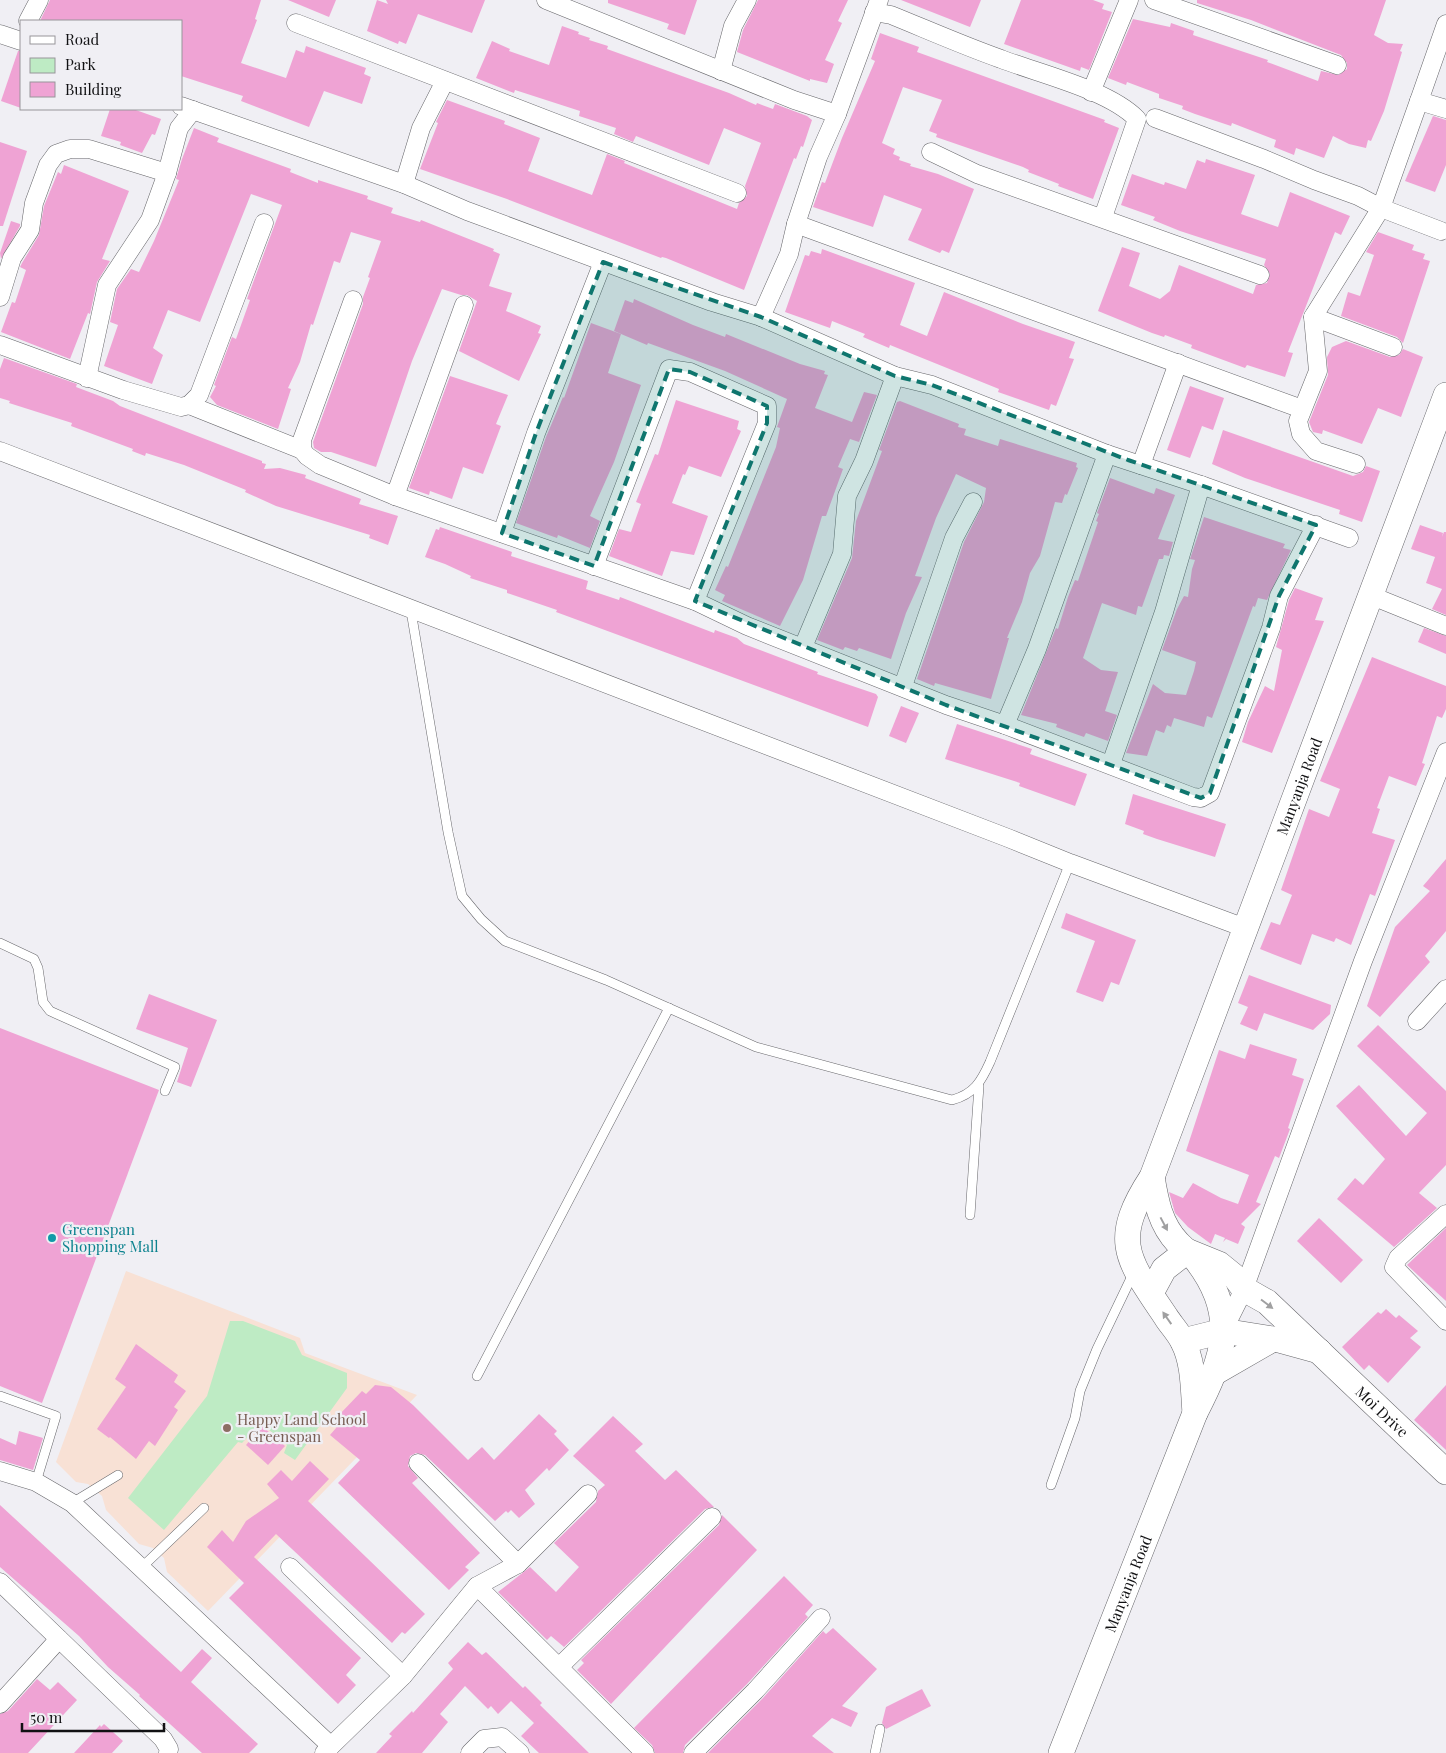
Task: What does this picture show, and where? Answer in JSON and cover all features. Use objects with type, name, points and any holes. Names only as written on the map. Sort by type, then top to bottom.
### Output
[{"type":"main road","name":"Manyanja Road","points":[[1195,1413],[1190,1361],[1183,1341],[1136,1269],[1127,1242],[1127,1227],[1135,1205],[1152,1177],[1446,395]]},
{"type":"main road","name":"Manyanja Road","points":[[1061,1753],[1195,1413],[1214,1373],[1223,1331],[1222,1308],[1215,1287],[1197,1260],[1178,1244],[1162,1219],[1152,1177]]},
{"type":"main road","name":"Moi Drive","points":[[1187,1251],[1219,1264],[1235,1277],[1244,1289],[1267,1302],[1446,1472]]},
{"type":"main road","points":[[1151,1293],[1164,1269],[1187,1251]]},
{"type":"main road","points":[[1183,1341],[1223,1331],[1272,1339],[1319,1351]]},
{"type":"main road","points":[[1214,1373],[1272,1339]]},
{"type":"street","points":[[29,20],[40,0]]},
{"type":"street","points":[[546,0],[794,100],[837,114]]},
{"type":"street","points":[[720,71],[733,26],[747,0]]},
{"type":"street","points":[[1091,92],[1129,0]]},
{"type":"street","points":[[1154,0],[1337,65]]},
{"type":"street","points":[[761,317],[789,254],[796,224],[818,157],[837,114],[876,6],[891,15],[1000,59],[1091,92],[1128,109],[1137,119],[1103,217]]},
{"type":"street","points":[[296,23],[737,193]]},
{"type":"street","points":[[1356,464],[1316,451],[1306,442],[1301,434],[1298,421],[1318,372],[1313,317],[1381,208],[1446,24]]},
{"type":"street","points":[[0,34],[20,41]]},
{"type":"street","points":[[404,184],[421,128],[445,81]]},
{"type":"street","points":[[1420,100],[1446,109]]},
{"type":"street","points":[[87,378],[107,285],[150,220],[187,108],[404,184],[467,211],[603,262],[712,302],[761,317],[895,376],[932,385],[1107,454],[1201,484],[1349,538]]},
{"type":"street","points":[[1155,118],[1358,196],[1381,208],[1441,231]]},
{"type":"street","points":[[0,297],[12,258],[30,230],[34,203],[48,165],[56,154],[70,149],[89,148],[167,173]]},
{"type":"street","points":[[931,152],[977,174],[1103,217],[1162,241],[1260,275]]},
{"type":"street","points":[[190,405],[199,395],[264,223]]},
{"type":"street","points":[[796,224],[1302,410]]},
{"type":"street","points":[[502,533],[536,433],[603,262]]},
{"type":"street","points":[[302,450],[303,436],[353,300]]},
{"type":"street","points":[[395,496],[464,305]]},
{"type":"street","points":[[1313,317],[1393,347]]},
{"type":"street","points":[[0,345],[87,378],[180,407],[190,405],[302,450],[320,465],[395,496],[695,601],[747,626],[903,686],[946,705],[1111,764],[1193,797],[1201,798],[1210,793],[1271,628],[1279,596],[1316,525]]},
{"type":"street","points":[[1141,465],[1178,363]]},
{"type":"street","points":[[594,566],[669,370],[690,372],[767,406],[767,423],[695,601]]},
{"type":"street","points":[[803,647],[842,554],[847,496],[864,460],[895,376]]},
{"type":"street","points":[[0,451],[1070,863],[1099,872],[1245,928]]},
{"type":"street","points":[[1005,725],[1037,649],[1107,454]]},
{"type":"street","points":[[1111,764],[1164,612],[1201,484]]},
{"type":"street","points":[[903,686],[954,538],[973,502]]},
{"type":"street","points":[[1372,596],[1446,626]]},
{"type":"street","points":[[1223,1331],[1244,1289],[1363,961],[1446,752]]},
{"type":"street","points":[[1417,1021],[1446,989]]},
{"type":"street","points":[[1446,1214],[1398,1258],[1394,1267],[1446,1321]]},
{"type":"street","points":[[418,1463],[518,1564]]},
{"type":"street","points":[[0,1470],[36,1482],[72,1503],[328,1750],[403,1676],[477,1586],[518,1564],[588,1494]]},
{"type":"street","points":[[558,1666],[712,1517]]},
{"type":"street","points":[[290,1567],[403,1676]]},
{"type":"street","points":[[0,1582],[162,1739],[169,1749],[168,1753]]},
{"type":"street","points":[[477,1586],[645,1753]]},
{"type":"street","points":[[693,1753],[755,1691],[822,1618]]},
{"type":"street","points":[[0,1704],[59,1639]]},
{"type":"street","points":[[470,1753],[484,1739],[502,1737],[520,1753]]},
{"type":"lane","points":[[411,610],[448,832],[462,896],[480,919],[505,941],[669,1008],[756,1047],[952,1100],[964,1096],[979,1086]]},
{"type":"lane","points":[[970,1215],[979,1086],[1070,863]]},
{"type":"lane","points":[[0,943],[34,959],[38,968],[43,1002],[50,1011],[175,1067],[165,1091]]},
{"type":"lane","points":[[477,1376],[669,1008]]},
{"type":"lane","points":[[1051,1485],[1075,1418],[1080,1390],[1136,1269]]},
{"type":"lane","points":[[0,1396],[56,1416],[36,1482]]},
{"type":"lane","points":[[72,1503],[118,1475]]},
{"type":"lane","points":[[141,1568],[204,1508]]},
{"type":"lane","points":[[875,1753],[880,1729]]},
{"type":"highlighted area","points":[[603,262],[761,317],[895,376],[932,385],[1128,460],[1316,525],[1279,596],[1210,793],[1201,798],[946,705],[695,601],[767,423],[767,406],[690,372],[669,369],[594,566],[502,533],[536,433]]},
{"type":"shaded area","name":"Happy Land School - Greenspan","points":[[126,1271],[300,1338],[305,1353],[417,1395],[208,1611],[167,1572],[164,1558],[153,1548],[139,1544],[106,1510],[102,1496],[88,1484],[76,1482],[56,1462]]},
{"type":"green space","points":[[230,1321],[243,1321],[295,1341],[302,1355],[347,1373],[347,1388],[295,1460],[284,1453],[287,1445],[261,1423],[242,1443],[238,1442],[164,1530],[128,1498],[207,1396]]},
{"type":"building","points":[[50,0],[261,0],[255,19],[257,20],[241,63],[286,78],[296,50],[304,53],[306,46],[366,68],[364,74],[371,77],[362,104],[324,91],[309,127],[241,101],[243,96],[182,76],[182,20],[40,20]]},
{"type":"building","points":[[288,0],[336,0],[329,17]]},
{"type":"building","points":[[377,0],[388,4],[386,0],[485,0],[472,33],[418,14],[406,44],[399,41],[398,44],[367,31]]},
{"type":"building","points":[[608,0],[697,0],[685,35],[667,29],[669,24],[608,3]]},
{"type":"building","points":[[758,0],[848,0],[838,21],[842,23],[825,60],[834,64],[827,83],[810,79],[810,81],[737,52],[743,30]]},
{"type":"building","points":[[901,0],[981,0],[970,27]]},
{"type":"building","points":[[1021,0],[1093,0],[1104,4],[1102,9],[1112,12],[1089,70],[1081,67],[1080,71],[1004,44]]},
{"type":"building","points":[[1197,0],[1386,0],[1374,35],[1388,43],[1403,44],[1400,51],[1402,52],[1384,111],[1371,141],[1368,140],[1366,148],[1349,144],[1333,136],[1324,158],[1296,148],[1294,155],[1274,147],[1276,140],[1232,123],[1231,126],[1195,114],[1182,109],[1183,106],[1159,98],[1159,94],[1127,82],[1126,85],[1108,78],[1133,19],[1170,27],[1171,23],[1194,31],[1193,35],[1268,60],[1267,62],[1318,81],[1321,71],[1338,75],[1347,69],[1347,63],[1341,55],[1251,20],[1197,3]]},
{"type":"building","points":[[562,26],[579,32],[578,34],[590,38],[589,40],[608,46],[607,49],[729,93],[756,105],[757,103],[773,109],[775,104],[807,116],[812,120],[803,147],[801,146],[796,159],[794,158],[744,290],[666,258],[661,258],[507,199],[420,169],[438,123],[436,122],[447,100],[505,121],[504,124],[540,138],[528,171],[592,195],[607,154],[625,161],[624,163],[737,209],[739,203],[747,196],[745,186],[761,143],[724,128],[709,165],[636,136],[633,142],[614,134],[616,128],[579,116],[580,111],[515,90],[514,93],[476,78],[492,41],[510,49],[509,51],[549,65]]},
{"type":"building","points":[[880,33],[919,47],[917,52],[1105,120],[1104,122],[1119,128],[1093,199],[1058,186],[1059,184],[1028,172],[1029,170],[1023,167],[936,137],[937,134],[929,131],[942,100],[903,87],[882,143],[895,149],[893,154],[900,157],[899,160],[911,164],[910,166],[938,174],[974,189],[949,253],[942,250],[940,253],[908,240],[922,209],[884,195],[873,227],[813,207],[822,182],[825,183],[875,61],[871,59]]},
{"type":"building","points":[[18,51],[20,51],[20,108],[1,101]]},
{"type":"building","points":[[110,110],[136,110],[161,119],[155,135],[152,134],[142,153],[120,145],[121,142],[101,136]]},
{"type":"building","points":[[1433,116],[1446,120],[1446,165],[1435,192],[1405,181]]},
{"type":"building","points":[[194,128],[219,138],[217,142],[291,169],[290,172],[318,183],[318,180],[368,196],[367,199],[393,208],[391,213],[420,222],[421,220],[494,249],[493,251],[500,254],[489,286],[512,293],[506,311],[541,326],[538,333],[541,334],[519,381],[459,351],[477,301],[467,295],[442,289],[412,361],[376,467],[331,452],[321,452],[314,448],[313,442],[363,304],[363,297],[370,278],[368,277],[381,241],[351,232],[340,263],[334,261],[313,325],[311,324],[300,362],[288,388],[291,389],[278,429],[217,405],[210,397],[216,386],[214,385],[232,337],[236,339],[250,300],[247,299],[282,205],[251,194],[200,322],[168,310],[153,348],[163,355],[152,384],[104,366],[118,325],[110,322],[117,289],[131,269],[139,272],[154,241],[179,180],[176,179]]},
{"type":"building","points":[[0,142],[27,151],[3,226],[0,226]]},
{"type":"building","points":[[1206,159],[1255,175],[1241,214],[1278,227],[1290,192],[1350,216],[1341,235],[1335,232],[1288,352],[1293,353],[1285,377],[1247,365],[1245,368],[1191,348],[1192,345],[1165,335],[1164,337],[1152,333],[1098,311],[1122,247],[1140,253],[1129,286],[1160,299],[1170,291],[1179,265],[1253,294],[1256,285],[1267,283],[1270,274],[1264,265],[1266,259],[1180,231],[1153,220],[1155,217],[1121,205],[1132,174],[1164,185],[1165,182],[1186,189],[1197,160],[1205,163]]},
{"type":"building","points":[[64,165],[129,191],[102,259],[110,261],[97,282],[90,314],[88,313],[70,359],[1,332],[12,302],[15,303],[26,270],[20,267],[39,235],[44,206],[58,172],[61,174]]},
{"type":"building","points":[[11,221],[20,224],[20,226],[1,259],[0,253]]},
{"type":"building","points":[[1378,232],[1414,245],[1412,250],[1425,254],[1423,259],[1430,261],[1403,343],[1397,337],[1341,316],[1348,292],[1360,296],[1374,255],[1366,252]]},
{"type":"building","points":[[822,249],[915,283],[900,325],[927,336],[944,292],[1023,324],[1075,342],[1069,358],[1074,359],[1056,406],[1051,404],[1049,410],[998,392],[999,389],[890,345],[889,348],[863,337],[865,334],[832,321],[830,328],[785,312],[805,255],[809,256],[811,251],[821,254]]},
{"type":"building","points":[[634,299],[693,325],[725,337],[726,334],[800,364],[825,371],[824,374],[828,375],[815,408],[852,422],[864,392],[877,395],[859,442],[850,439],[838,467],[843,469],[826,516],[822,516],[803,580],[780,626],[722,601],[725,595],[715,590],[726,566],[728,567],[776,447],[780,428],[777,427],[787,399],[725,371],[648,343],[647,345],[614,331],[625,300],[633,303]]},
{"type":"building","points":[[591,323],[621,334],[608,373],[641,385],[614,462],[590,516],[600,521],[590,548],[558,535],[557,538],[516,523],[546,437],[564,398]]},
{"type":"building","points":[[1346,341],[1390,357],[1399,355],[1403,349],[1423,357],[1401,417],[1378,408],[1362,444],[1323,430],[1322,434],[1313,432],[1309,422],[1328,375],[1327,357],[1332,347]]},
{"type":"building","points":[[4,358],[77,384],[76,387],[113,401],[120,406],[262,461],[262,463],[266,464],[264,469],[280,468],[306,475],[305,478],[361,499],[359,504],[398,516],[388,545],[369,538],[370,535],[276,506],[245,492],[246,490],[184,465],[146,453],[145,456],[132,451],[133,449],[71,426],[72,423],[9,403],[10,401],[0,398],[0,369]]},
{"type":"building","points":[[450,376],[508,395],[496,424],[501,426],[483,474],[463,467],[452,499],[430,491],[429,495],[409,488]]},
{"type":"building","points":[[1190,386],[1224,398],[1213,430],[1202,426],[1190,458],[1167,450]]},
{"type":"building","points":[[676,400],[739,421],[737,429],[741,431],[721,477],[689,466],[685,475],[683,474],[672,503],[708,516],[694,555],[671,551],[662,576],[609,556],[619,529],[631,532],[641,504],[636,502],[655,454],[658,455]]},
{"type":"building","points":[[900,401],[959,424],[958,427],[966,429],[964,435],[998,446],[1000,439],[1077,463],[1076,467],[1078,468],[1067,495],[1065,494],[1062,503],[1055,502],[1040,556],[1030,573],[1022,602],[1007,638],[1009,638],[991,699],[935,683],[934,686],[917,679],[964,542],[984,502],[986,488],[956,474],[936,518],[915,576],[922,577],[906,613],[891,659],[859,648],[857,651],[845,647],[843,650],[817,640],[852,558],[856,521],[882,451],[879,450],[897,402]]},
{"type":"building","points":[[1223,430],[1353,476],[1363,472],[1366,466],[1380,471],[1362,522],[1339,514],[1340,510],[1245,478],[1212,464]]},
{"type":"building","points":[[1110,478],[1154,494],[1156,488],[1175,495],[1158,539],[1173,542],[1169,556],[1164,555],[1163,559],[1159,559],[1142,607],[1138,606],[1136,615],[1102,603],[1083,658],[1101,670],[1118,672],[1105,711],[1117,715],[1108,741],[1086,733],[1084,737],[1056,727],[1057,724],[1021,715],[1056,628],[1058,629],[1075,580],[1078,581],[1098,522],[1096,521],[1099,514],[1097,513]]},
{"type":"building","points":[[1204,517],[1285,544],[1283,548],[1291,550],[1267,600],[1258,598],[1255,607],[1253,606],[1212,718],[1207,716],[1204,727],[1174,718],[1171,727],[1167,725],[1164,733],[1156,730],[1147,756],[1126,753],[1153,684],[1165,693],[1186,695],[1194,671],[1196,662],[1162,650],[1177,609],[1184,596],[1188,597],[1195,560],[1190,559]]},
{"type":"building","points":[[1420,525],[1443,533],[1442,537],[1444,532],[1446,532],[1446,615],[1432,609],[1442,589],[1426,583],[1435,557],[1411,549]]},
{"type":"building","points":[[440,527],[512,552],[511,556],[588,581],[586,589],[619,600],[620,597],[714,633],[715,630],[737,638],[744,644],[818,672],[817,674],[876,694],[878,697],[868,727],[556,612],[557,610],[507,593],[507,590],[470,578],[471,576],[425,557],[436,529],[439,530]]},
{"type":"building","points":[[1295,588],[1323,598],[1315,620],[1324,621],[1272,753],[1242,742],[1248,722],[1265,686],[1274,691],[1282,650],[1276,647],[1289,600]]},
{"type":"building","points":[[1424,628],[1446,636],[1446,654],[1418,642]]},
{"type":"building","points":[[1372,657],[1446,686],[1446,709],[1442,718],[1437,716],[1422,763],[1425,764],[1416,786],[1389,776],[1377,808],[1380,809],[1372,833],[1395,840],[1375,896],[1370,894],[1351,945],[1336,938],[1334,942],[1312,934],[1301,965],[1260,949],[1271,922],[1280,925],[1292,895],[1281,890],[1309,809],[1329,817],[1340,789],[1320,781]]},
{"type":"building","points":[[901,706],[919,713],[906,743],[889,736]]},
{"type":"building","points":[[957,724],[1032,749],[1030,754],[1087,774],[1075,806],[1019,786],[1020,783],[945,759]]},
{"type":"building","points":[[1133,794],[1226,824],[1215,857],[1143,834],[1144,831],[1125,824]]},
{"type":"building","points":[[1446,859],[1446,931],[1425,956],[1430,962],[1380,1017],[1367,1006],[1395,927],[1430,891],[1423,886]]},
{"type":"building","points":[[1066,913],[1136,940],[1119,985],[1111,982],[1103,1002],[1076,992],[1095,941],[1061,928]]},
{"type":"building","points":[[1249,975],[1331,1005],[1330,1014],[1313,1030],[1264,1013],[1257,1031],[1240,1024],[1248,1007],[1238,1003]]},
{"type":"building","points":[[149,994],[217,1020],[191,1087],[177,1082],[188,1048],[136,1029]]},
{"type":"building","points":[[1378,1025],[1446,1091],[1446,1165],[1419,1193],[1437,1208],[1394,1247],[1337,1199],[1355,1178],[1363,1185],[1385,1159],[1336,1106],[1359,1085],[1406,1136],[1427,1113],[1357,1046]]},
{"type":"building","name":"Greenspan Shopping Mall","points":[[0,1028],[159,1090],[42,1403],[0,1386]]},
{"type":"building","points":[[1250,1044],[1297,1059],[1292,1075],[1304,1079],[1288,1128],[1290,1129],[1279,1158],[1275,1156],[1256,1202],[1261,1204],[1241,1224],[1245,1227],[1238,1244],[1226,1239],[1223,1242],[1225,1238],[1215,1234],[1211,1244],[1188,1227],[1175,1213],[1169,1192],[1183,1198],[1193,1183],[1221,1198],[1238,1204],[1249,1175],[1186,1151],[1219,1050],[1245,1059]]},
{"type":"building","points":[[1319,1218],[1363,1260],[1341,1283],[1297,1241]]},
{"type":"building","points":[[1446,1228],[1446,1301],[1407,1265]]},
{"type":"building","points":[[1386,1309],[1396,1318],[1399,1315],[1418,1331],[1410,1338],[1421,1347],[1388,1383],[1369,1365],[1364,1370],[1342,1347],[1378,1312],[1381,1314]]},
{"type":"building","points":[[136,1344],[178,1375],[174,1382],[186,1391],[174,1407],[178,1410],[155,1446],[149,1441],[136,1459],[110,1437],[97,1429],[126,1387],[115,1379]]},
{"type":"building","points":[[375,1385],[391,1387],[413,1405],[468,1460],[482,1447],[494,1460],[539,1414],[557,1431],[554,1434],[569,1450],[549,1471],[547,1468],[525,1490],[535,1504],[519,1518],[511,1510],[508,1513],[506,1511],[495,1521],[425,1455],[416,1453],[410,1456],[408,1466],[418,1478],[412,1483],[480,1553],[465,1567],[469,1570],[449,1590],[338,1483],[360,1460],[330,1435],[343,1420],[338,1416],[362,1391],[366,1394]]},
{"type":"building","points":[[1446,1385],[1446,1450],[1414,1420]]},
{"type":"building","points":[[613,1416],[643,1444],[635,1451],[665,1480],[676,1470],[714,1507],[705,1509],[564,1647],[551,1636],[547,1640],[498,1592],[530,1567],[556,1592],[579,1567],[554,1543],[596,1502],[598,1491],[605,1485],[573,1456]]},
{"type":"building","points":[[262,1426],[285,1446],[268,1465],[246,1445]]},
{"type":"building","points":[[19,1431],[43,1438],[33,1470],[0,1460],[0,1438],[16,1445]]},
{"type":"building","points":[[310,1461],[329,1479],[308,1501],[425,1614],[405,1634],[402,1632],[392,1643],[276,1534],[254,1557],[361,1658],[346,1675],[356,1685],[338,1704],[229,1598],[244,1583],[207,1547],[222,1530],[233,1542],[246,1521],[279,1498],[267,1484],[281,1470],[292,1481]]},
{"type":"building","points":[[0,1505],[181,1672],[202,1649],[212,1658],[191,1682],[258,1744],[249,1753],[202,1753],[139,1696],[79,1636],[0,1567]]},
{"type":"building","points":[[722,1515],[757,1550],[611,1704],[577,1670],[584,1663],[581,1660],[719,1525]]},
{"type":"building","points":[[784,1576],[813,1605],[805,1614],[808,1617],[747,1684],[685,1745],[683,1753],[655,1753],[652,1745],[634,1728]]},
{"type":"building","points":[[833,1628],[877,1669],[842,1706],[858,1713],[851,1727],[832,1718],[812,1736],[834,1753],[708,1753],[763,1698],[823,1631],[826,1634]]},
{"type":"building","points":[[468,1642],[482,1655],[486,1652],[523,1688],[525,1686],[542,1703],[540,1705],[589,1753],[539,1753],[521,1736],[534,1723],[511,1701],[498,1714],[491,1706],[488,1709],[465,1686],[440,1714],[448,1722],[422,1753],[376,1753],[392,1736],[389,1734],[412,1711],[413,1713],[453,1669],[448,1663]]},
{"type":"building","points":[[37,1679],[50,1690],[58,1682],[77,1700],[28,1753],[0,1753],[0,1714],[8,1711]]},
{"type":"building","points":[[922,1689],[931,1706],[886,1729],[882,1723],[886,1707]]},
{"type":"building","points":[[104,1724],[123,1741],[112,1753],[74,1753],[100,1725],[101,1727]]},
{"type":"place","name":"Greenspan Shopping Mall","points":[[52,1238]]},
{"type":"place","name":"Happy Land School - Greenspan","points":[[227,1428]]}]
